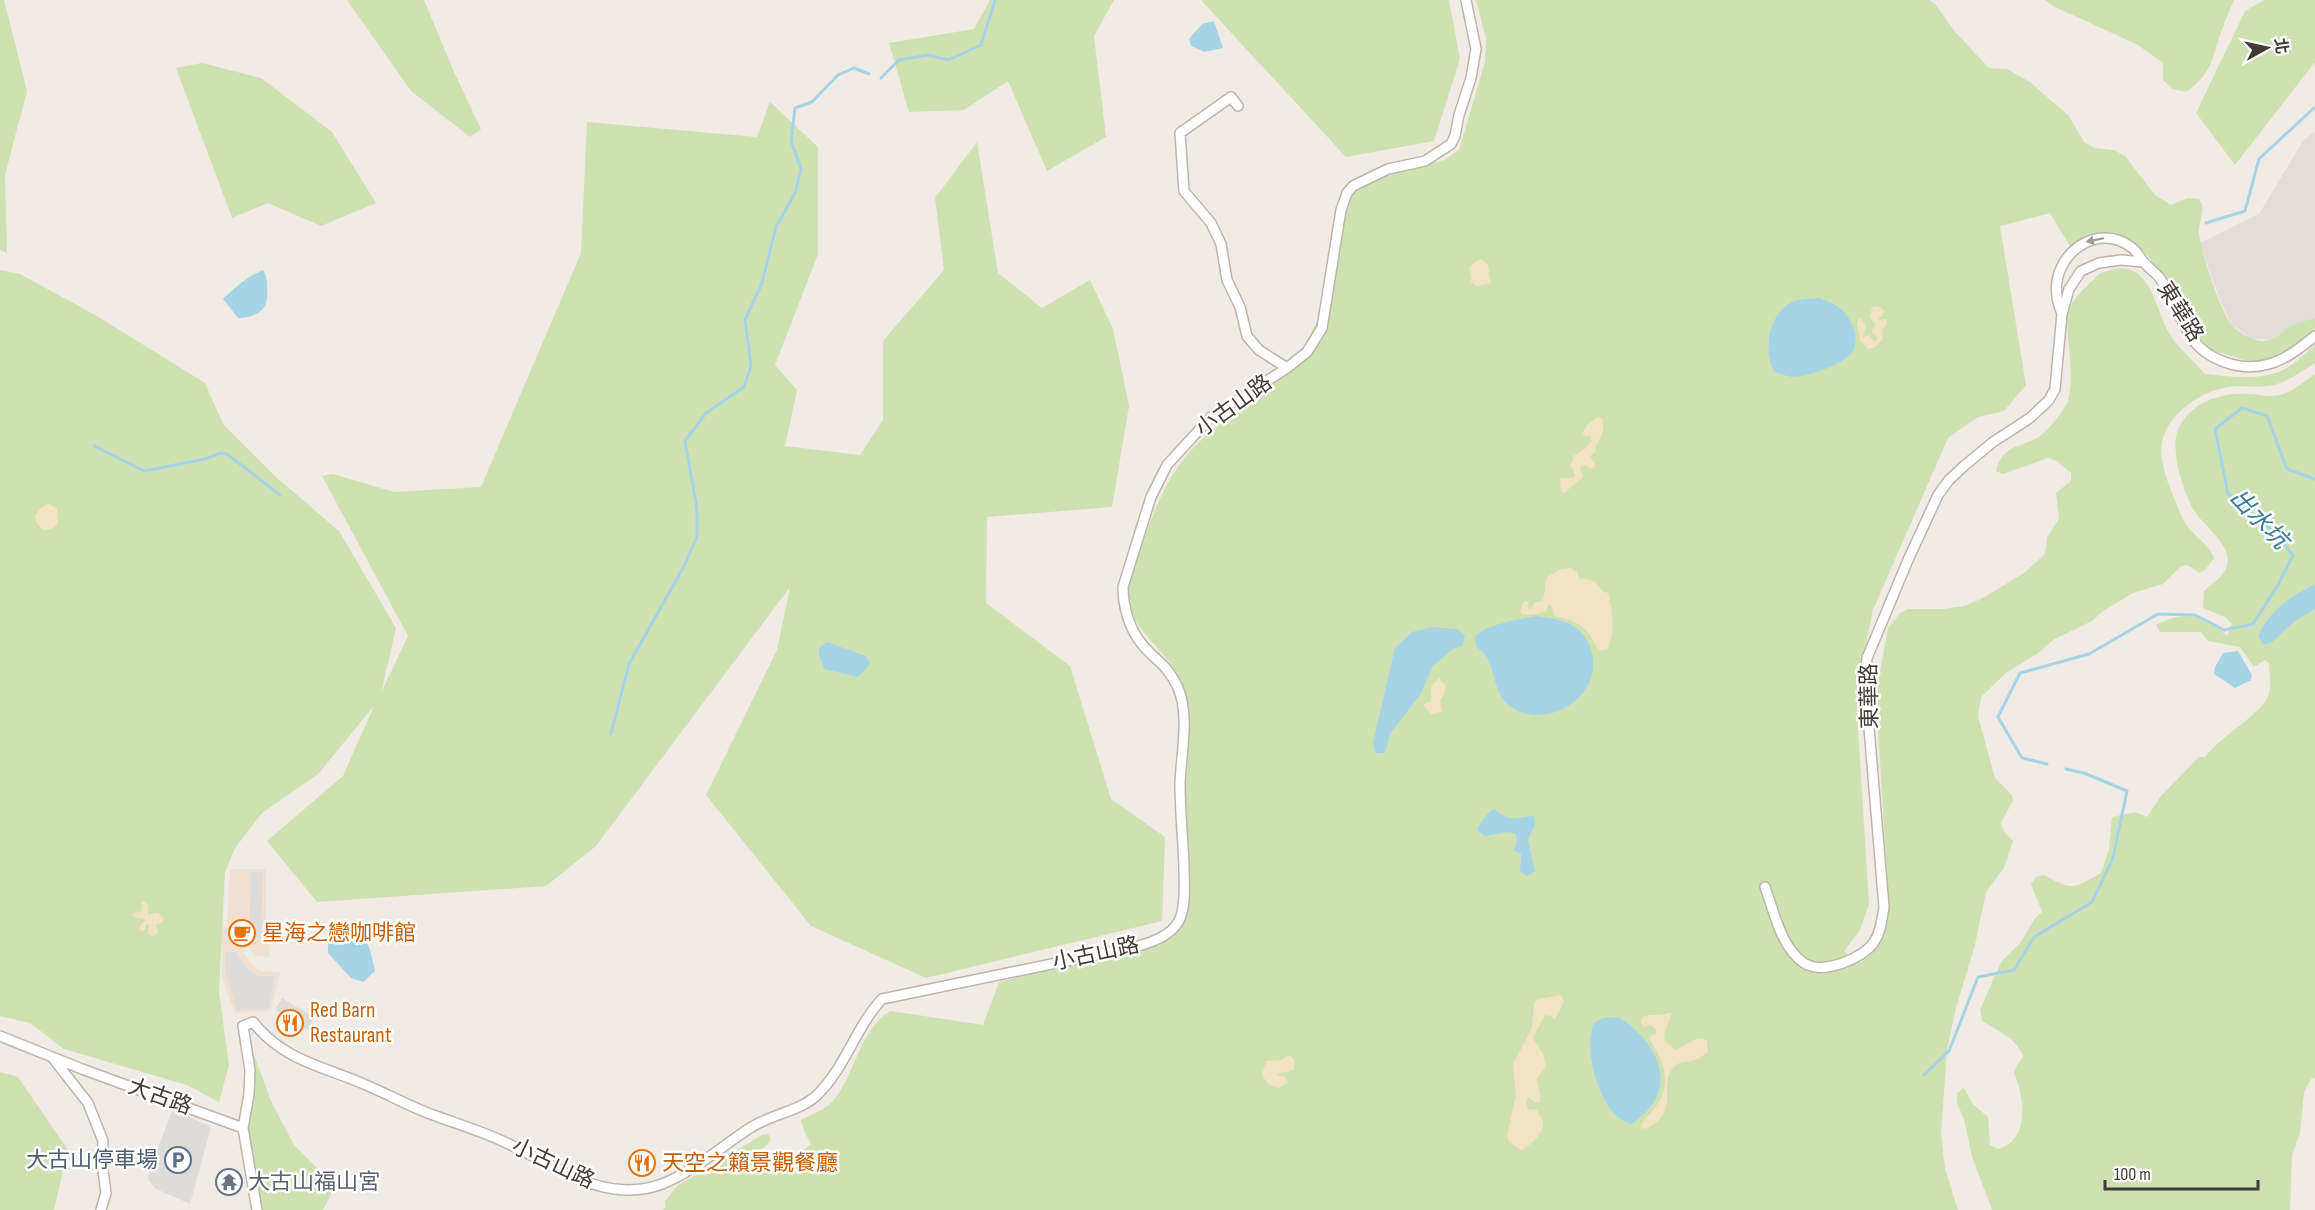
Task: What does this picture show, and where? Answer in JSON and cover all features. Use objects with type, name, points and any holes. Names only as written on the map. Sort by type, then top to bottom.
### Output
[{"type":"street","name":"小古山路","points":[[243,1128],[249,1094],[250,1070],[243,1026],[253,1022],[276,1046],[296,1058],[366,1085],[421,1111],[502,1140],[583,1182],[619,1189],[639,1189],[661,1184],[680,1174],[753,1125],[815,1098],[839,1068],[870,1012],[882,999],[1155,942],[1170,930],[1181,918],[1185,894],[1180,784],[1184,729],[1179,690],[1166,666],[1140,642],[1124,610],[1123,587],[1151,497],[1167,465],[1211,417],[1287,368],[1307,352],[1322,328],[1341,210],[1347,193],[1353,186],[1388,169],[1425,161],[1451,144],[1471,78],[1476,49],[1466,0]]},
{"type":"street","points":[[1238,106],[1231,97],[1180,133],[1184,191],[1211,223],[1221,244],[1227,280],[1240,307],[1247,336],[1259,350],[1287,368]]},
{"type":"street","name":"東華路","points":[[2062,314],[2056,296],[2058,276],[2066,257],[2079,245],[2098,238],[2116,239],[2133,247],[2158,277],[2192,339],[2211,356],[2248,367],[2268,364],[2293,353],[2315,336]]},
{"type":"street","name":"東華路","points":[[1765,886],[1788,947],[1804,964],[1822,969],[1838,965],[1874,944],[1881,927],[1884,907],[1865,680],[1867,658],[1938,495],[1949,480],[1964,466],[1993,442],[2030,418],[2049,400],[2055,389],[2062,314],[2069,289],[2081,272],[2099,263],[2121,260],[2144,262]]},
{"type":"street","name":"大古路","points":[[0,1036],[243,1128]]},
{"type":"street","points":[[52,1057],[88,1103],[103,1141],[102,1163],[106,1193],[101,1210]]},
{"type":"street","points":[[243,1128],[257,1210]]},
{"type":"shaded area","points":[[2315,131],[2315,318],[2293,325],[2269,340],[2250,338],[2231,324],[2200,243],[2259,214],[2303,141]]},
{"type":"shaded area","name":"星海之戀咖啡館","points":[[230,869],[266,869],[266,926],[270,957],[256,956],[248,947],[242,951],[253,966],[261,971],[280,972],[271,1010],[235,1014],[222,977],[222,927],[227,927]]},
{"type":"shaded area","points":[[251,872],[263,872],[261,937],[249,936]]},
{"type":"shaded area","points":[[225,952],[235,952],[248,970],[258,976],[275,976],[269,1008],[237,1011],[225,970]]},
{"type":"shaded area","points":[[282,998],[315,1018],[308,1030],[275,1010]]},
{"type":"shaded area","name":"大古山停車場","points":[[173,1109],[211,1127],[190,1204],[154,1188],[148,1179]]},
{"type":"green space","points":[[0,0],[4,0],[27,91],[5,175],[7,253],[0,250]]},
{"type":"green space","points":[[347,0],[424,0],[481,129],[470,137],[411,91]]},
{"type":"green space","points":[[990,0],[1114,0],[1094,36],[1106,137],[1047,171],[1008,81],[964,110],[909,112],[889,43],[974,29]]},
{"type":"green space","points":[[1201,0],[1449,0],[1460,59],[1434,141],[1346,157]]},
{"type":"green space","points":[[1476,0],[1929,0],[1935,4],[1956,33],[1989,68],[2007,69],[2030,82],[2069,116],[2084,142],[2095,148],[2114,150],[2125,156],[2155,195],[2171,205],[2187,198],[2199,199],[2202,211],[2199,234],[2207,267],[2222,309],[2232,325],[2239,331],[2251,338],[2265,341],[2293,325],[2315,318],[2315,328],[2302,340],[2287,351],[2270,359],[2252,361],[2220,353],[2194,337],[2154,264],[2145,253],[2126,239],[2116,235],[2094,235],[2070,246],[2050,213],[2000,226],[2026,385],[2004,411],[1978,417],[1948,438],[1873,610],[1859,678],[1857,714],[1869,904],[1860,930],[1844,951],[1860,963],[1872,952],[1880,940],[1889,912],[1876,693],[1888,628],[1900,613],[1908,609],[1944,609],[1964,606],[1981,599],[2024,573],[2045,554],[2047,537],[2059,519],[2056,493],[2071,481],[2071,473],[2057,461],[2048,458],[2003,474],[1996,471],[1999,462],[2008,451],[2043,434],[2060,415],[2068,401],[2071,377],[2067,320],[2075,298],[2102,273],[2115,269],[2127,269],[2137,273],[2144,280],[2151,290],[2169,333],[2205,374],[2256,377],[2276,373],[2293,364],[2315,345],[2315,363],[2274,385],[2229,387],[2200,397],[2179,412],[2165,433],[2162,458],[2172,494],[2184,522],[2214,558],[2205,570],[2199,573],[2188,565],[2181,566],[2163,584],[2133,593],[2103,611],[2092,621],[2053,640],[2037,654],[2006,673],[1981,697],[1978,716],[1995,778],[2012,795],[2013,801],[2001,822],[2004,832],[2013,841],[2004,868],[1988,889],[1985,897],[1975,945],[1956,1008],[1947,1050],[1941,1133],[1945,1169],[1958,1210],[663,1210],[666,1207],[665,1201],[677,1186],[762,1135],[768,1134],[771,1139],[751,1160],[764,1173],[776,1172],[811,1144],[801,1120],[833,1101],[847,1079],[872,1028],[891,1011],[983,1025],[999,982],[1166,941],[1183,925],[1189,903],[1182,789],[1188,726],[1187,701],[1178,675],[1170,662],[1140,628],[1133,615],[1129,601],[1129,584],[1155,509],[1184,458],[1251,398],[1257,397],[1272,375],[1303,349],[1319,317],[1332,274],[1346,205],[1357,188],[1374,179],[1444,160],[1459,150],[1485,62],[1486,38]]},
{"type":"green space","points":[[2045,0],[2234,0],[2210,65],[2201,79],[2186,92],[2173,89],[2163,80],[2163,63],[2138,45],[2053,6]]},
{"type":"green space","points":[[2264,0],[2315,0],[2315,62],[2235,165],[2196,113],[2245,11]]},
{"type":"green space","points":[[202,63],[261,78],[332,132],[376,203],[321,226],[268,203],[232,218],[176,68]]},
{"type":"green space","points":[[770,102],[818,147],[818,254],[775,365],[797,390],[785,446],[860,455],[883,420],[883,341],[944,270],[935,198],[977,142],[998,273],[1042,308],[1090,280],[1113,329],[1129,406],[1112,507],[987,517],[986,603],[1070,666],[1111,799],[1165,837],[1162,921],[926,978],[811,926],[706,795],[777,650],[790,587],[596,846],[546,886],[317,902],[267,841],[343,776],[374,706],[318,774],[262,813],[235,848],[225,872],[219,992],[229,1065],[219,1102],[187,1085],[64,1049],[30,1023],[0,1016],[0,270],[20,274],[97,316],[205,383],[223,424],[276,477],[339,531],[396,628],[381,693],[408,636],[322,476],[333,474],[394,492],[481,487],[581,253],[587,122],[757,137]]},
{"type":"green space","points":[[2315,374],[2315,1078],[2311,1079],[2304,1092],[2300,1133],[2292,1155],[2290,1210],[1992,1210],[1972,1157],[1964,1119],[1957,1103],[1957,1093],[1964,1088],[1973,1104],[1988,1117],[1990,1145],[1998,1149],[2016,1137],[2020,1128],[2022,1106],[2021,1094],[2014,1073],[2023,1057],[2012,1040],[1982,1021],[1980,1010],[2001,962],[2021,942],[2035,918],[2042,912],[2031,884],[2036,877],[2044,875],[2061,884],[2073,886],[2101,873],[2109,849],[2112,817],[2135,812],[2147,817],[2161,796],[2199,757],[2205,757],[2220,741],[2257,711],[2269,692],[2269,663],[2265,660],[2254,667],[2240,647],[2208,641],[2201,632],[2160,632],[2156,625],[2175,617],[2196,616],[2214,623],[2227,636],[2232,624],[2225,617],[2203,608],[2204,591],[2223,574],[2227,565],[2226,550],[2199,518],[2187,495],[2177,462],[2177,433],[2188,414],[2205,402],[2226,395],[2284,394]]},
{"type":"green space","points":[[252,1050],[271,1101],[294,1145],[335,1186],[323,1210],[260,1210],[258,1185],[246,1129],[252,1097]]},
{"type":"green space","points":[[0,1072],[18,1077],[68,1150],[54,1210],[0,1210]]},
{"type":"sand","points":[[1482,259],[1488,265],[1491,283],[1477,286],[1471,282],[1469,267]]},
{"type":"sand","points":[[1875,306],[1885,311],[1878,320],[1886,319],[1887,323],[1882,331],[1883,339],[1874,348],[1868,349],[1860,341],[1857,321],[1861,318],[1866,327],[1863,337],[1869,335],[1874,341],[1877,340],[1878,337],[1872,333],[1876,325],[1870,317],[1872,308]]},
{"type":"sand","points":[[1597,417],[1602,418],[1603,430],[1595,446],[1596,452],[1590,456],[1596,466],[1591,469],[1583,465],[1580,467],[1583,477],[1564,493],[1561,491],[1560,478],[1576,476],[1570,465],[1573,456],[1592,441],[1590,435],[1582,434],[1587,425]]},
{"type":"sand","points":[[48,504],[57,508],[58,524],[51,529],[43,530],[37,524],[35,516],[40,508]]},
{"type":"sand","points":[[1571,568],[1577,572],[1579,578],[1595,581],[1602,591],[1608,593],[1612,636],[1608,649],[1602,651],[1598,649],[1586,630],[1567,619],[1555,616],[1551,605],[1548,605],[1546,611],[1540,613],[1528,615],[1520,612],[1524,601],[1528,601],[1528,608],[1532,609],[1534,602],[1542,601],[1547,577],[1561,569]]},
{"type":"sand","points":[[1439,678],[1445,685],[1445,692],[1440,701],[1443,711],[1432,715],[1423,705],[1431,701],[1431,686]]},
{"type":"sand","points":[[144,901],[148,905],[148,914],[158,913],[164,919],[161,923],[156,924],[158,933],[153,937],[148,934],[149,924],[146,925],[144,931],[139,930],[145,919],[133,917],[133,913],[140,912],[141,903]]},
{"type":"sand","points":[[1561,995],[1564,1002],[1555,1019],[1545,1015],[1533,1038],[1543,1054],[1546,1066],[1537,1079],[1541,1101],[1536,1103],[1529,1097],[1526,1101],[1528,1109],[1537,1110],[1543,1122],[1543,1128],[1535,1140],[1521,1150],[1509,1142],[1507,1136],[1516,1095],[1513,1064],[1532,1028],[1534,1003],[1538,999]]},
{"type":"sand","points":[[1672,1013],[1664,1034],[1665,1041],[1675,1050],[1698,1038],[1707,1040],[1708,1052],[1692,1061],[1675,1065],[1667,1083],[1667,1106],[1664,1114],[1646,1129],[1640,1127],[1661,1098],[1665,1080],[1659,1055],[1649,1038],[1656,1033],[1655,1028],[1650,1025],[1643,1027],[1641,1021],[1644,1016]]},
{"type":"sand","points":[[1290,1055],[1294,1059],[1294,1070],[1277,1074],[1284,1076],[1288,1082],[1279,1088],[1269,1085],[1262,1075],[1266,1061],[1281,1060]]},
{"type":"water","points":[[1214,21],[1223,48],[1204,52],[1191,46],[1189,39],[1202,24]]},
{"type":"water","points":[[263,270],[267,284],[264,307],[256,314],[238,318],[223,299],[241,283]]},
{"type":"water","points":[[1820,298],[1833,303],[1850,320],[1856,339],[1853,351],[1843,361],[1807,375],[1791,377],[1774,372],[1768,346],[1771,327],[1775,319],[1780,311],[1794,301]]},
{"type":"water","points":[[2315,584],[2315,609],[2295,621],[2272,642],[2264,645],[2258,637],[2268,619],[2289,599]]},
{"type":"water","points":[[1537,616],[1564,622],[1580,631],[1590,646],[1593,664],[1591,678],[1576,701],[1550,714],[1536,715],[1521,712],[1503,699],[1489,662],[1476,647],[1475,637],[1495,625]]},
{"type":"water","points":[[1432,627],[1457,629],[1465,635],[1463,645],[1453,649],[1433,666],[1420,695],[1390,734],[1385,753],[1375,753],[1373,742],[1395,648],[1412,632]]},
{"type":"water","points":[[827,642],[866,656],[870,664],[858,677],[824,669],[819,648]]},
{"type":"water","points":[[2238,651],[2252,675],[2251,680],[2235,688],[2214,674],[2215,667],[2223,653]]},
{"type":"water","points":[[1494,809],[1510,818],[1534,816],[1535,824],[1528,840],[1535,871],[1528,876],[1520,872],[1521,854],[1513,850],[1517,842],[1516,834],[1509,832],[1485,836],[1478,831],[1477,828]]},
{"type":"water","points":[[352,928],[366,940],[375,971],[363,982],[351,978],[328,953],[328,938],[334,932]]},
{"type":"water","points":[[1619,1017],[1646,1041],[1660,1069],[1660,1083],[1656,1098],[1647,1111],[1631,1124],[1621,1120],[1606,1102],[1592,1065],[1590,1040],[1593,1024],[1603,1018]]},
{"type":"waterway","points":[[881,78],[899,60],[928,55],[948,60],[981,45],[995,0]]},
{"type":"waterway","points":[[611,734],[629,664],[683,568],[697,537],[697,509],[685,441],[706,413],[744,387],[751,366],[745,320],[762,283],[776,227],[795,193],[801,169],[791,141],[795,108],[812,102],[838,75],[854,68],[869,74]]},
{"type":"waterway","points":[[2206,223],[2245,211],[2259,159],[2315,107]]},
{"type":"waterway","name":"出水坑","points":[[2047,764],[2022,758],[1998,717],[2020,673],[2089,654],[2158,614],[2195,615],[2224,630],[2253,624],[2278,585],[2293,555],[2273,531],[2228,494],[2215,429],[2242,408],[2267,416],[2287,469],[2315,479]]},
{"type":"waterway","points":[[94,446],[144,471],[205,459],[220,453],[227,454],[280,495]]},
{"type":"waterway","name":"出水坑","points":[[1924,1075],[1949,1051],[1978,977],[2014,970],[2034,937],[2092,902],[2113,858],[2127,791],[2084,773],[2066,769]]},
{"type":"place","name":"星海之戀咖啡館","points":[[242,933]]},
{"type":"place","name":"Red Barn Restaurant","points":[[290,1023]]},
{"type":"place","name":"大古山停車場","points":[[178,1160]]},
{"type":"place","name":"天空之籟景觀餐廳","points":[[642,1163]]},
{"type":"place","name":"大古山福山宮","points":[[229,1182]]}]
